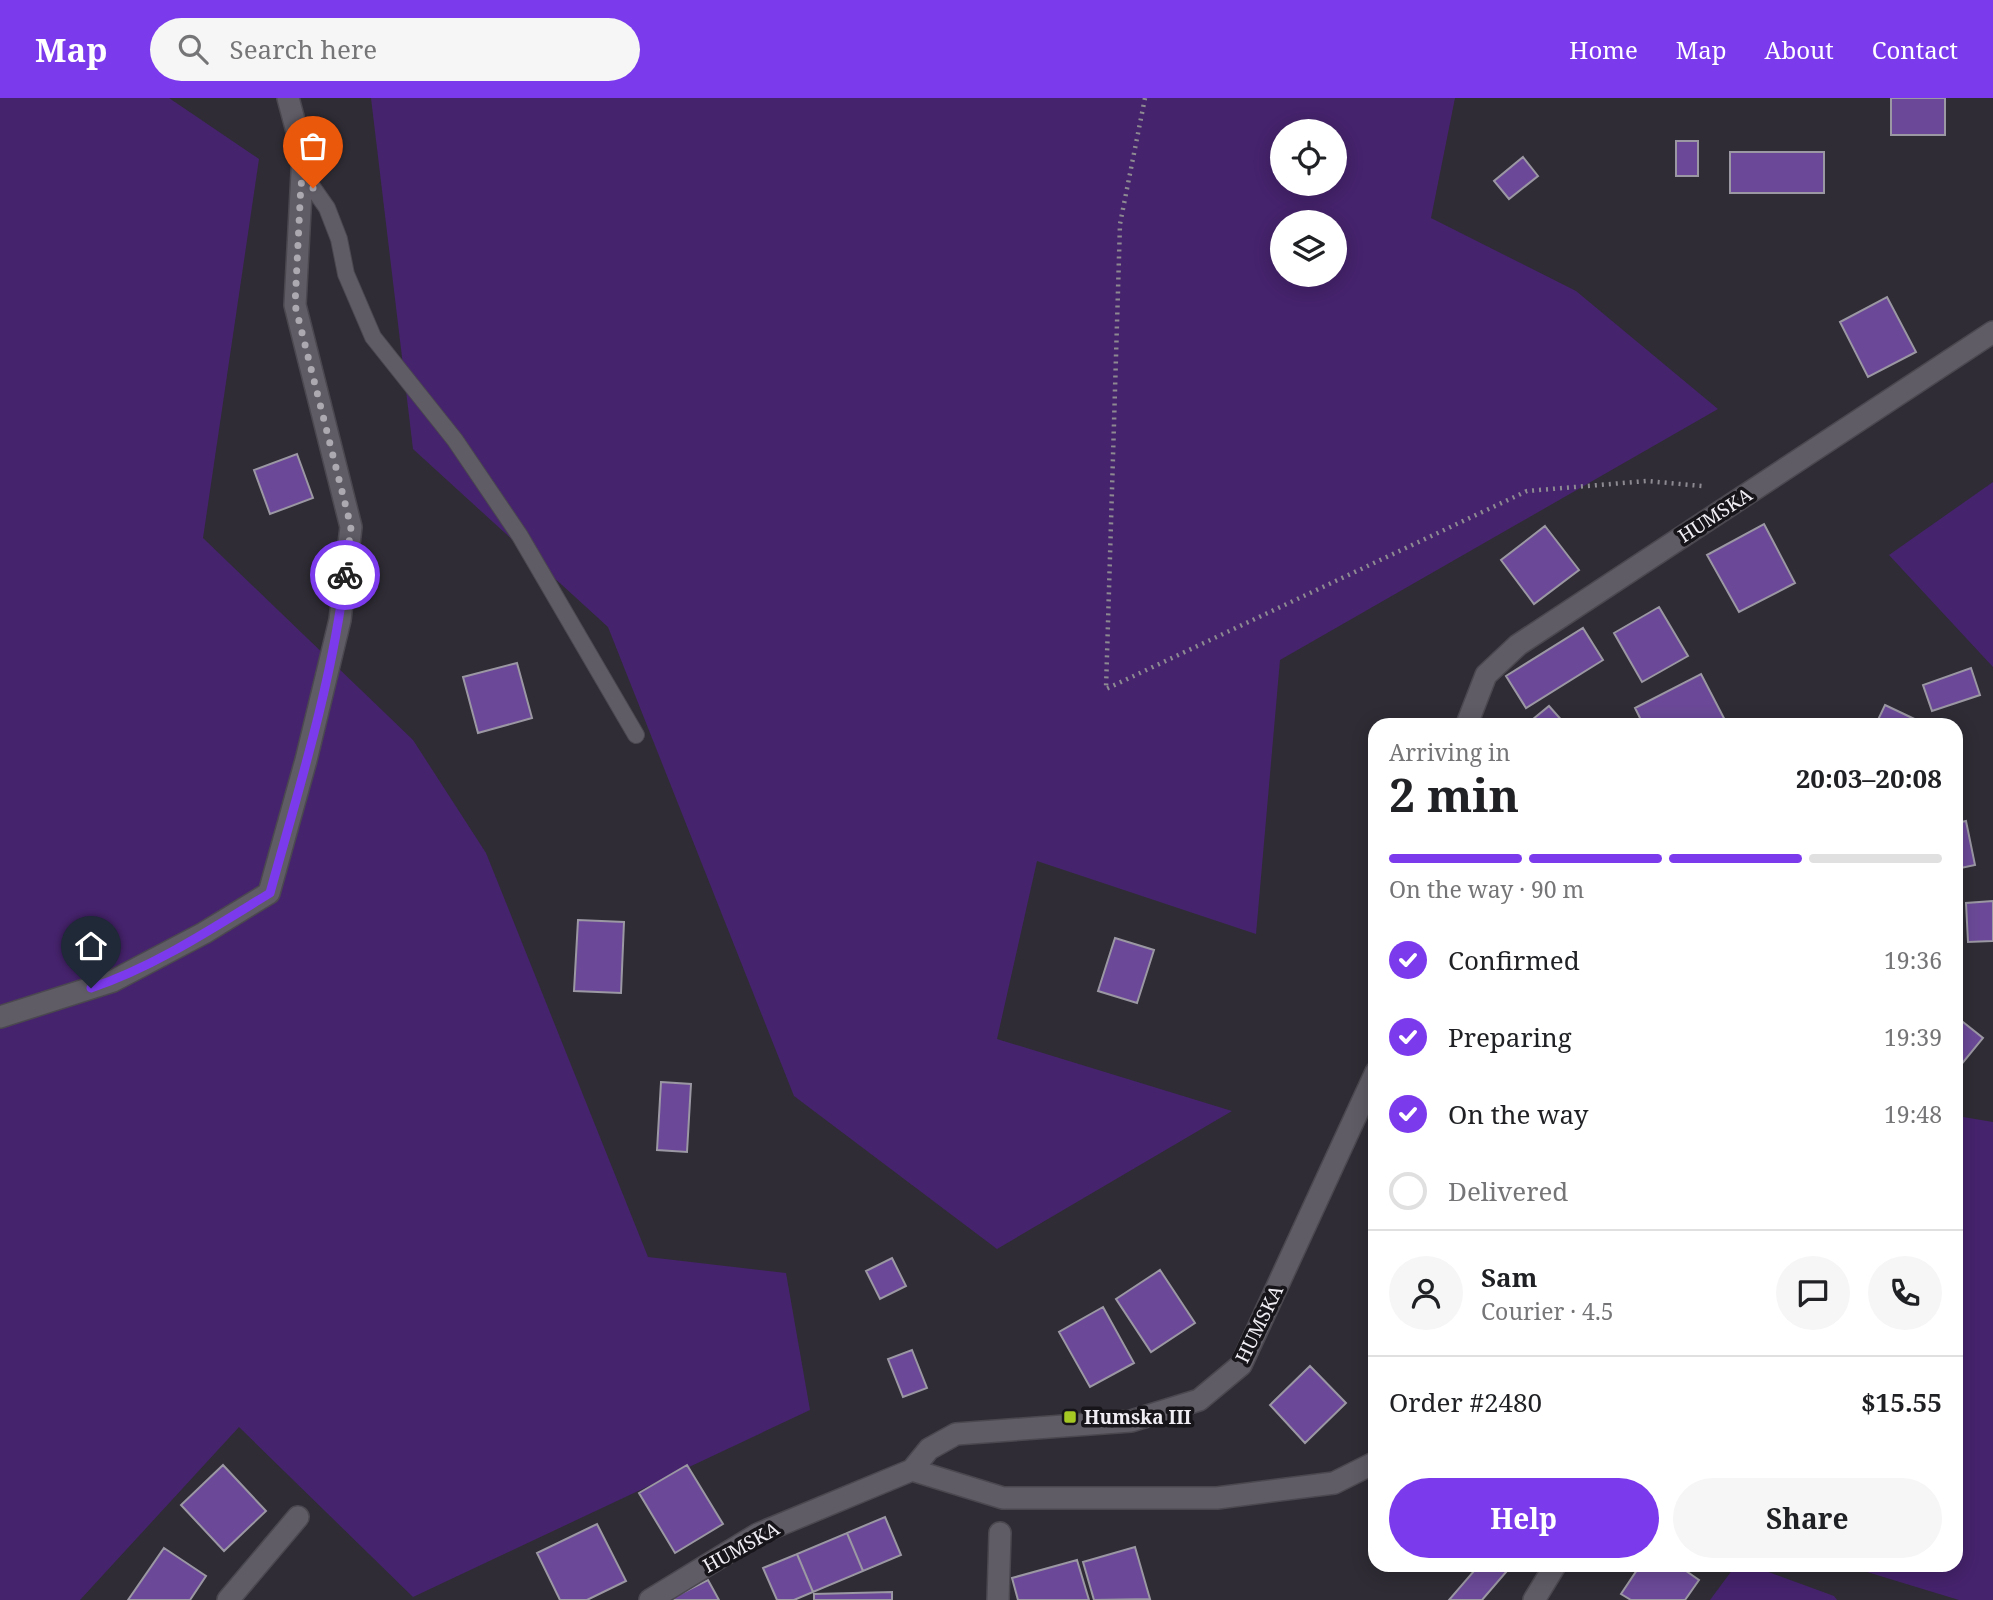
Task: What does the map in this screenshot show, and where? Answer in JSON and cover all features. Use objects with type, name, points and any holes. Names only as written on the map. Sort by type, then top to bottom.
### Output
[{"type":"street","points":[[0,1017],[113,981],[204,933],[270,893],[340,620],[351,527],[295,305],[303,154],[288,98]]},
{"type":"street","name":"HUMSKA","points":[[1470,718],[1486,675],[1518,645],[1993,332]]},
{"type":"street","name":"HUMSKA","points":[[650,1600],[758,1534],[912,1470],[929,1449],[956,1434],[1131,1420],[1199,1400],[1241,1365],[1368,1089]]},
{"type":"street","points":[[912,1470],[1003,1498],[1217,1498],[1334,1483],[1368,1466]]},
{"type":"street","points":[[228,1600],[298,1517]]},
{"type":"street","points":[[998,1600],[1000,1532]]},
{"type":"street","points":[[1534,1600],[1551,1572]]},
{"type":"lane","points":[[301,183],[313,188],[327,208],[339,239],[346,274],[373,337],[455,440],[520,536],[636,734]]},
{"type":"path","points":[[1145,98],[1121,224],[1106,689],[1527,491],[1647,481],[1752,491]]},
{"type":"shaded area","points":[[0,98],[169,98],[259,159],[203,538],[413,740],[486,853],[648,1257],[786,1273],[810,1410],[413,1597],[239,1427],[80,1600],[0,1600]]},
{"type":"shaded area","points":[[371,98],[1455,98],[1431,218],[1576,291],[1718,409],[1280,660],[1256,934],[1037,861],[997,1039],[1232,1111],[997,1249],[794,1096],[608,627],[413,449]]},
{"type":"shaded area","points":[[1993,482],[1993,667],[1889,555]]},
{"type":"shaded area","points":[[1963,1117],[1993,1122],[1993,1600],[1959,1600],[1867,1572],[1963,1572]]},
{"type":"shaded area","points":[[1731,1572],[1768,1572],[1834,1596],[1837,1600],[1710,1600]]},
{"type":"building","points":[[1891,98],[1945,98],[1945,135],[1891,135]]},
{"type":"building","points":[[1676,141],[1698,141],[1698,176],[1676,176]]},
{"type":"building","points":[[1730,152],[1824,152],[1824,193],[1730,193]]},
{"type":"building","points":[[1523,157],[1538,176],[1509,199],[1494,181]]},
{"type":"building","points":[[1887,297],[1916,352],[1868,377],[1840,322]]},
{"type":"building","points":[[297,454],[313,498],[270,514],[254,470]]},
{"type":"building","points":[[1764,524],[1795,583],[1739,612],[1707,555]]},
{"type":"building","points":[[1545,526],[1579,570],[1534,604],[1501,560]]},
{"type":"building","points":[[1659,607],[1688,656],[1642,682],[1614,633]]},
{"type":"building","points":[[1583,628],[1603,660],[1526,708],[1506,676]]},
{"type":"building","points":[[517,663],[532,718],[478,733],[463,677]]},
{"type":"building","points":[[1971,668],[1980,695],[1932,711],[1923,685]]},
{"type":"building","points":[[1701,674],[1724,718],[1640,718],[1635,708]]},
{"type":"building","points":[[1885,705],[1912,718],[1879,718]]},
{"type":"building","points":[[1549,706],[1560,718],[1534,718]]},
{"type":"building","points":[[1966,821],[1975,865],[1963,868],[1963,822]]},
{"type":"building","points":[[1993,901],[1993,941],[1968,942],[1966,903]]},
{"type":"building","points":[[578,920],[624,922],[621,993],[574,991]]},
{"type":"building","points":[[1115,938],[1154,950],[1137,1003],[1098,991]]},
{"type":"building","points":[[1963,1022],[1983,1038],[1963,1062]]},
{"type":"building","points":[[661,1082],[691,1084],[687,1152],[657,1150]]},
{"type":"building","points":[[892,1258],[906,1286],[880,1299],[866,1271]]},
{"type":"building","points":[[1160,1270],[1195,1323],[1151,1352],[1116,1299]]},
{"type":"building","points":[[1103,1307],[1134,1363],[1090,1387],[1059,1332]]},
{"type":"building","points":[[912,1350],[927,1388],[903,1397],[888,1359]]},
{"type":"building","points":[[1310,1366],[1346,1403],[1305,1443],[1270,1405]]},
{"type":"building","points":[[223,1465],[266,1511],[224,1551],[181,1505]]},
{"type":"building","points":[[687,1465],[723,1524],[675,1553],[639,1493]]},
{"type":"building","points":[[885,1517],[901,1555],[863,1571],[847,1533]]},
{"type":"building","points":[[597,1524],[626,1581],[587,1600],[560,1600],[537,1553]]},
{"type":"building","points":[[847,1533],[863,1571],[813,1592],[797,1554]]},
{"type":"building","points":[[1135,1547],[1150,1599],[1094,1600],[1083,1562]]},
{"type":"building","points":[[164,1548],[206,1576],[190,1600],[128,1600]]},
{"type":"building","points":[[797,1554],[813,1592],[794,1600],[777,1600],[763,1568]]},
{"type":"building","points":[[1077,1560],[1089,1600],[1018,1600],[1012,1578]]},
{"type":"building","points":[[1473,1572],[1506,1572],[1482,1600],[1449,1600]]},
{"type":"building","points":[[1636,1572],[1688,1572],[1699,1580],[1685,1600],[1631,1600],[1621,1594]]},
{"type":"building","points":[[708,1580],[719,1600],[673,1600],[672,1598]]},
{"type":"building","points":[[892,1592],[892,1600],[814,1600],[814,1594]]},
{"type":"way so far","points":[[313,188],[301,183],[295,305],[341,478],[351,527],[345,575]]},
{"type":"place","name":"Humska III","points":[[1070,1417]]},
{"type":"route","points":[[91,988],[113,981],[204,933],[270,893],[340,620],[345,575]]}]
